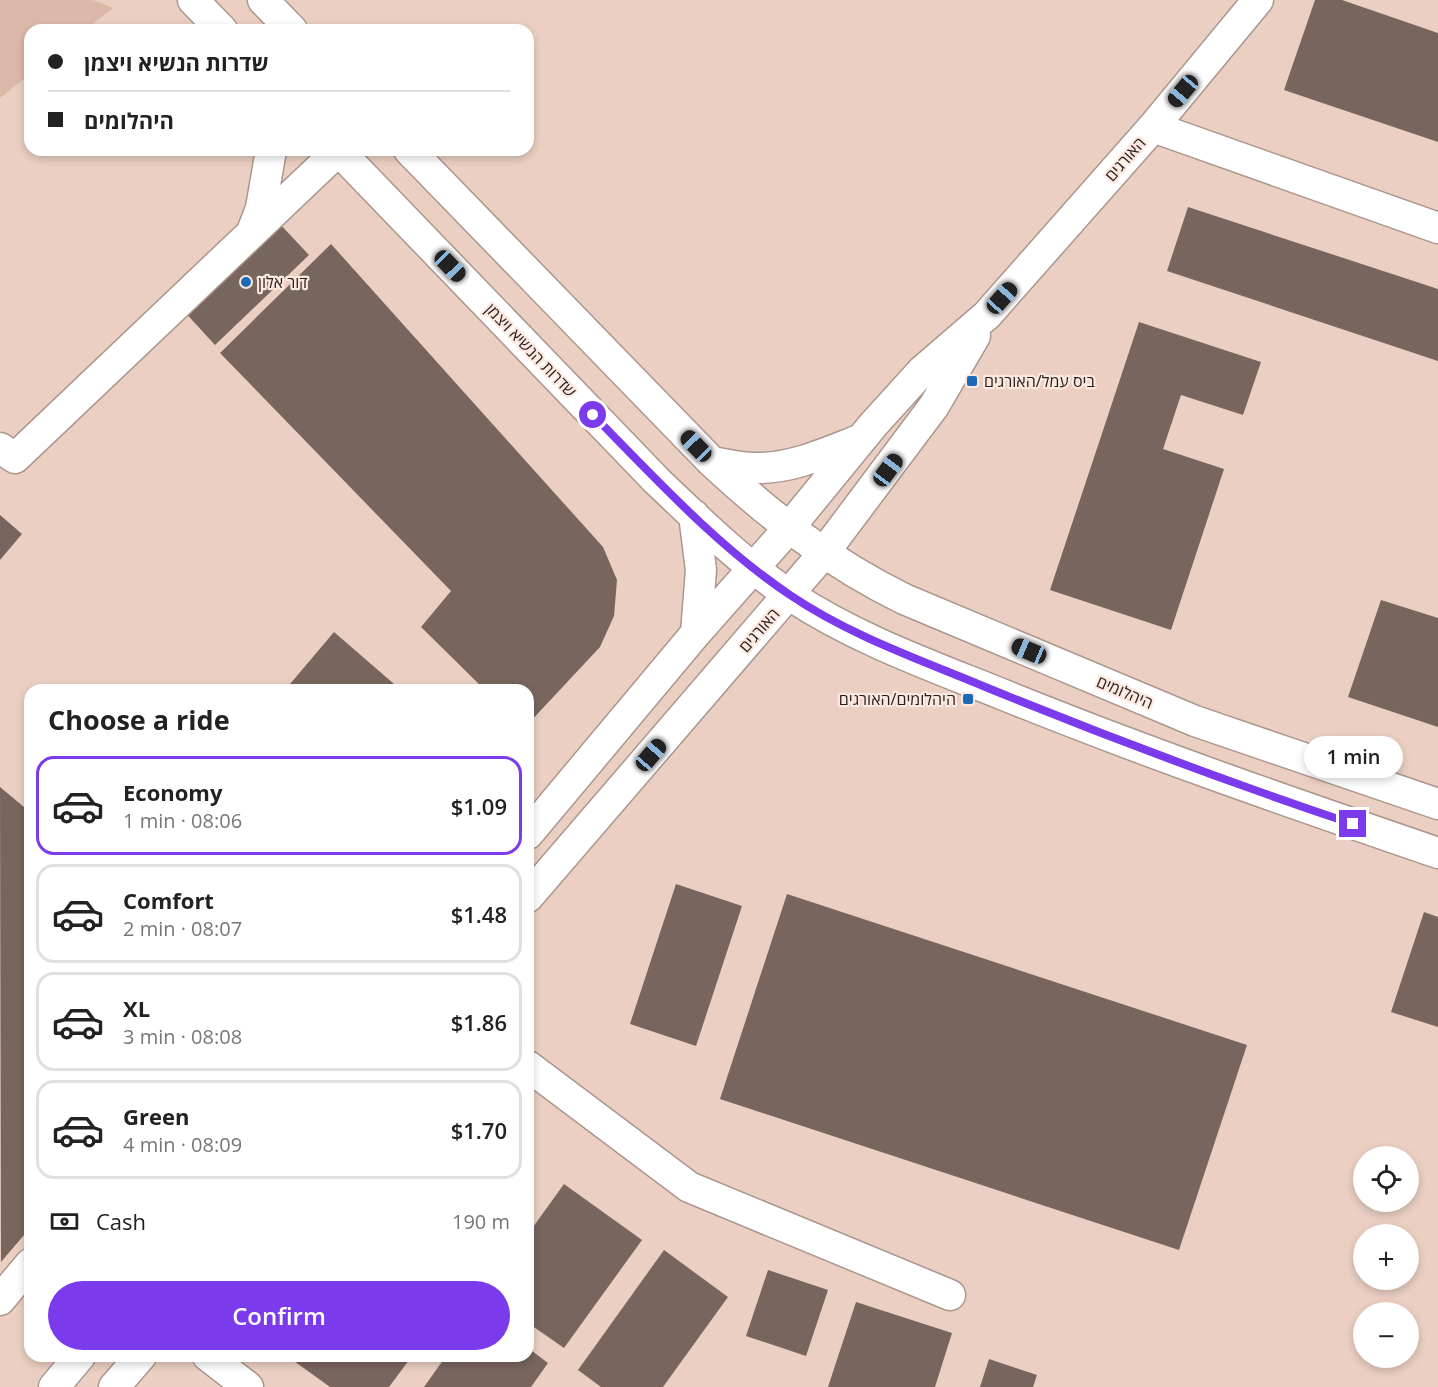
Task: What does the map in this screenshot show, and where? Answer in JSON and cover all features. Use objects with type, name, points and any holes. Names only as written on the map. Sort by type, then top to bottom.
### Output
[{"type":"street","points":[[194,0],[216,24]]},
{"type":"street","points":[[263,0],[286,24]]},
{"type":"street","name":"האורגים","points":[[534,827],[696,633],[789,529],[862,439],[922,371],[987,315],[1154,127],[1258,0]]},
{"type":"street","points":[[1154,127],[1438,228]]},
{"type":"street","points":[[252,232],[261,208],[271,156]]},
{"type":"street","points":[[0,448],[15,458],[332,156]]},
{"type":"street","name":"שדרות הנשיא ויצמן","points":[[344,156],[693,515],[755,568]]},
{"type":"street","points":[[415,156],[712,462],[789,529],[823,554]]},
{"type":"street","name":"האורגים","points":[[534,890],[823,554],[934,406],[987,315]]},
{"type":"street","points":[[712,462],[754,468],[782,465],[811,459],[862,439]]},
{"type":"street","points":[[693,515],[701,570],[696,633]]},
{"type":"street","name":"היהלומים","points":[[823,554],[858,577],[904,599],[1195,721],[1438,804]]},
{"type":"street","points":[[755,568],[790,595],[885,645],[1065,719],[1226,781],[1438,853]]},
{"type":"street","points":[[534,1071],[689,1187],[950,1295]]},
{"type":"street","points":[[1,1296],[24,1271]]},
{"type":"street","points":[[54,1387],[75,1362]]},
{"type":"street","points":[[114,1387],[136,1362]]},
{"type":"street","points":[[216,1362],[248,1387]]},
{"type":"shaded area","points":[[0,0],[1438,0],[1438,1387],[0,1387]]},
{"type":"shaded area","points":[[0,0],[93,0],[113,8],[93,24],[24,24],[24,79],[0,98]]},
{"type":"building","points":[[1315,0],[1342,0],[1438,33],[1438,142],[1284,90]]},
{"type":"building","points":[[1188,207],[1438,289],[1438,361],[1167,271]]},
{"type":"building","name":"דור אלון","points":[[277,221],[309,255],[215,345],[182,309]]},
{"type":"building","points":[[331,244],[603,547],[617,580],[614,616],[600,647],[534,718],[534,684],[479,684],[421,627],[451,591],[220,353]]},
{"type":"building","points":[[1139,322],[1261,362],[1243,415],[1181,395],[1163,449],[1224,469],[1171,630],[1050,590]]},
{"type":"building","points":[[0,515],[22,534],[0,560]]},
{"type":"building","points":[[1381,600],[1438,618],[1438,727],[1348,697]]},
{"type":"building","points":[[334,632],[394,684],[290,684]]},
{"type":"building","points":[[0,787],[24,807],[24,1235],[1,1262]]},
{"type":"building","points":[[676,884],[742,906],[696,1046],[630,1024]]},
{"type":"building","points":[[787,894],[1247,1045],[1179,1250],[720,1099]]},
{"type":"building","points":[[1424,912],[1438,917],[1438,1027],[1391,1012]]},
{"type":"building","points":[[564,1184],[642,1240],[564,1348],[534,1327],[534,1226]]},
{"type":"building","points":[[664,1250],[728,1297],[663,1387],[601,1387],[578,1370]]},
{"type":"building","points":[[768,1270],[828,1290],[806,1356],[746,1336]]},
{"type":"building","points":[[856,1302],[952,1333],[935,1387],[828,1387]]},
{"type":"building","points":[[534,1352],[548,1363],[531,1387],[424,1387],[442,1362],[534,1362]]},
{"type":"building","points":[[989,1359],[1037,1375],[1033,1387],[980,1387]]},
{"type":"building","points":[[295,1362],[408,1362],[389,1387],[330,1387]]},
{"type":"place","name":"דור אלון","points":[[246,282]]},
{"type":"place","name":"ביס עמל/האורגים","points":[[972,381]]},
{"type":"place","name":"היהלומים/האורגים","points":[[968,699]]},
{"type":"route","points":[[593,415],[693,515],[755,568],[790,595],[821,614],[885,645],[1076,724],[1226,781],[1353,824]]}]
